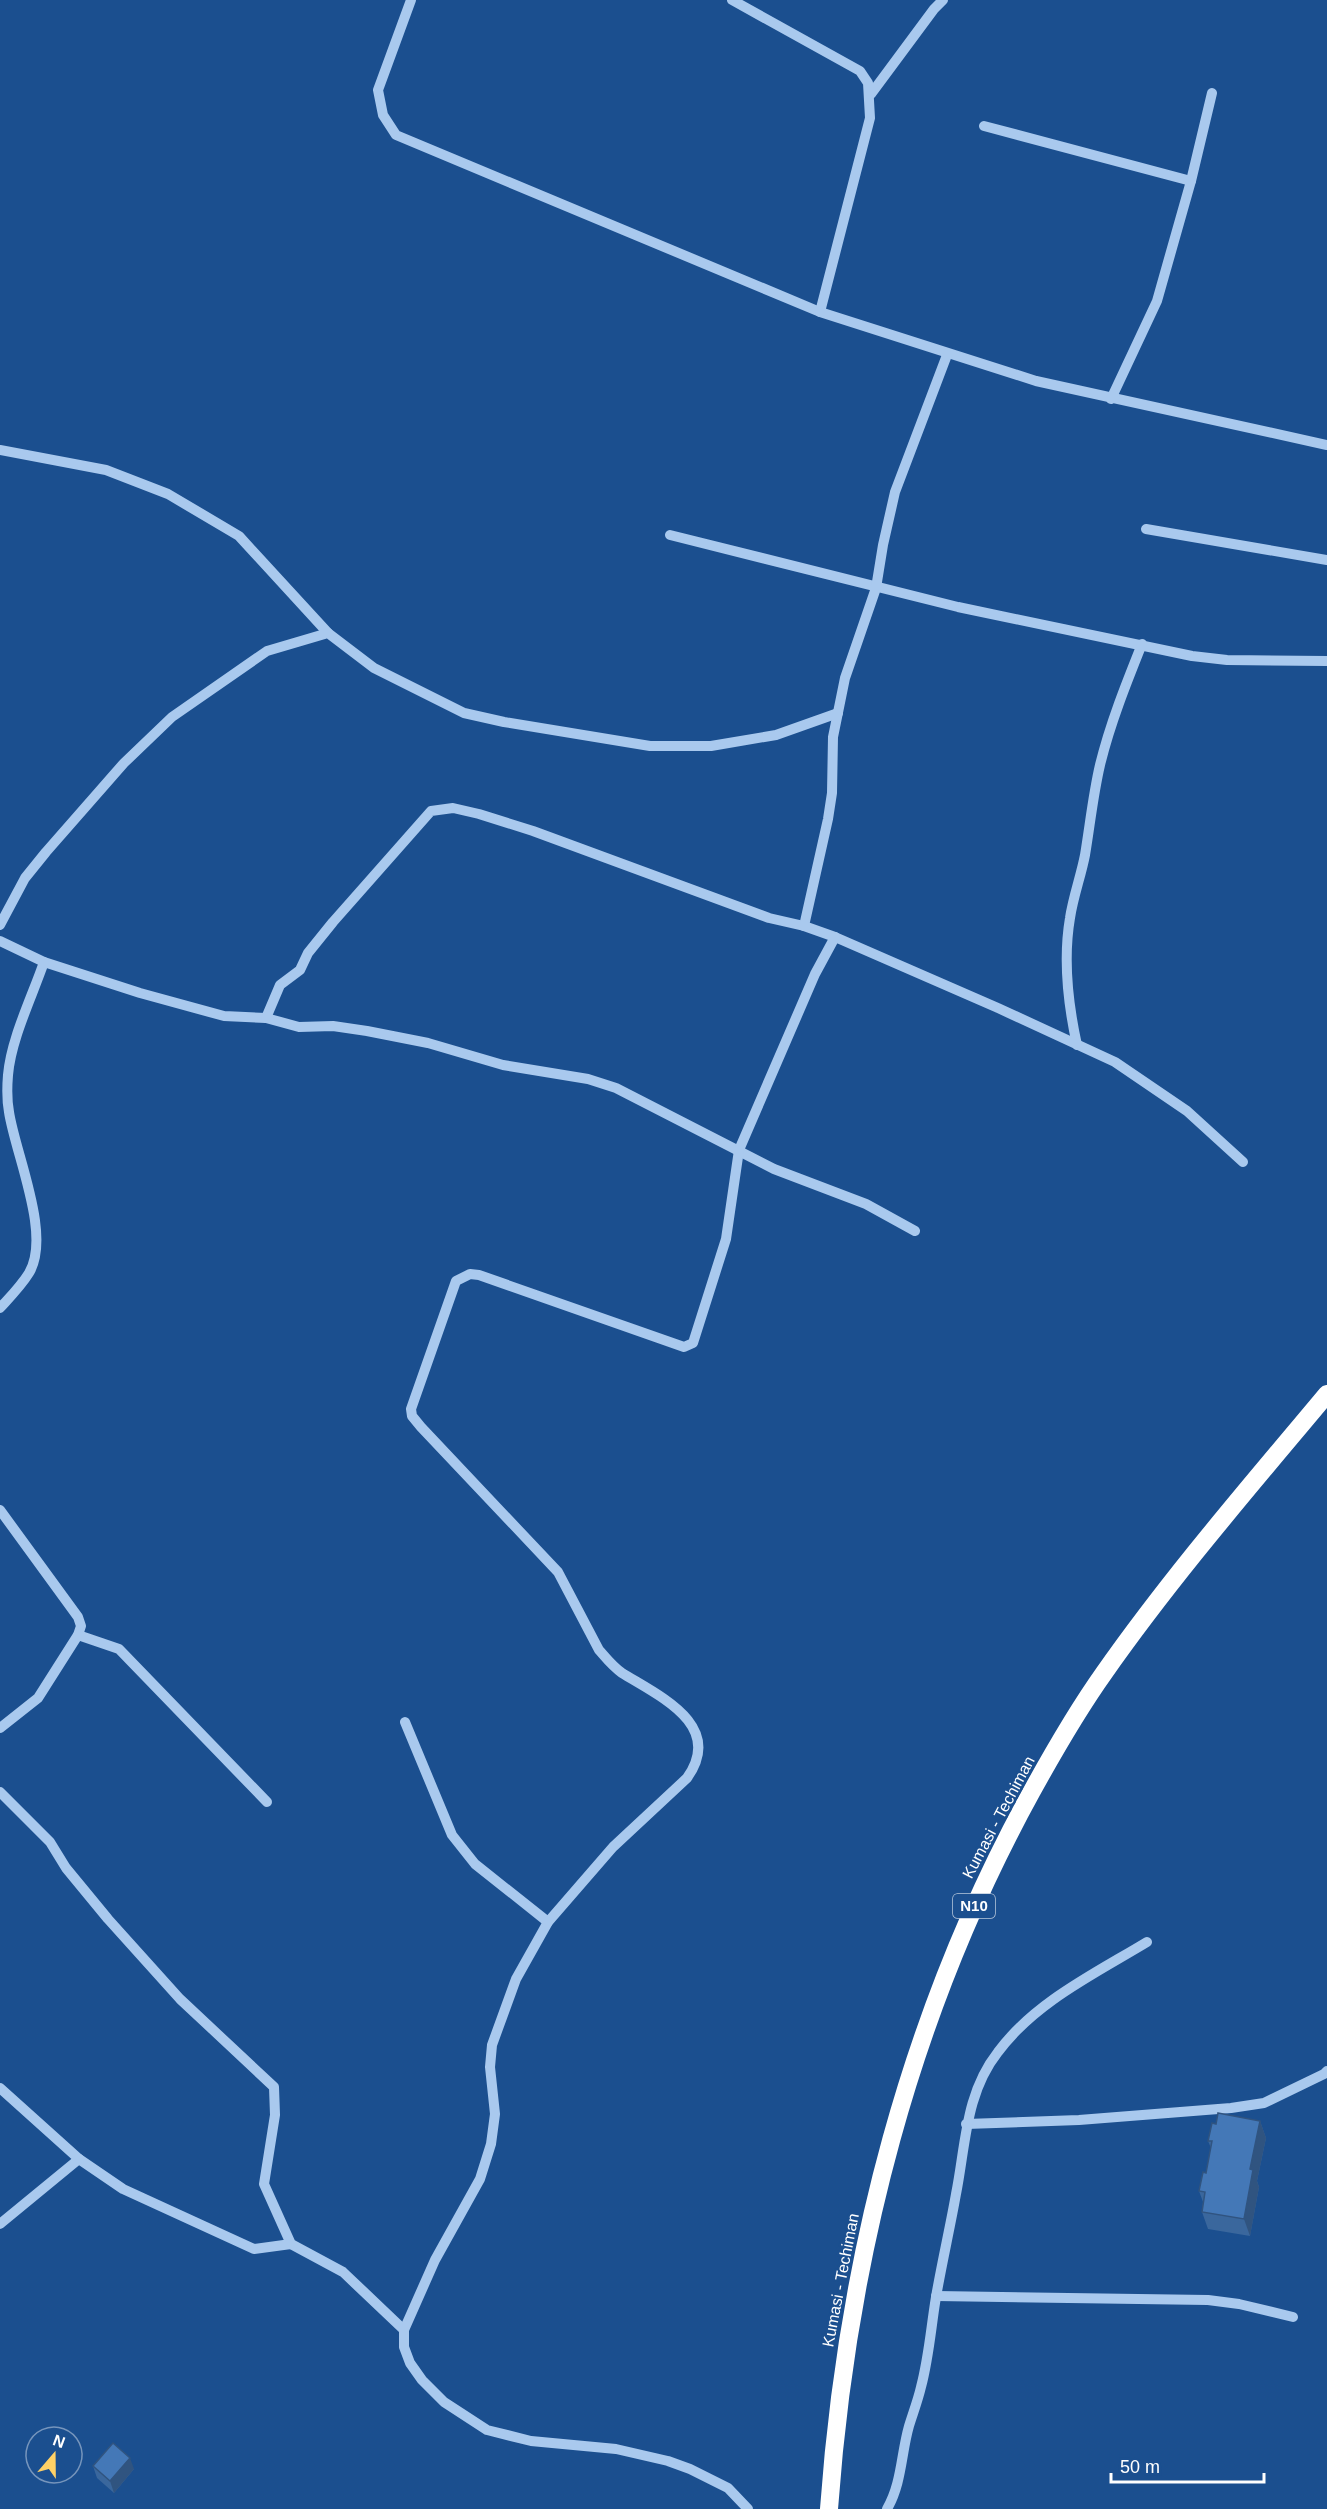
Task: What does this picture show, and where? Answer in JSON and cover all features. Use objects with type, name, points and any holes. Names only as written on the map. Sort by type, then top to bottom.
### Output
[{"type":"highway","name":"Kumasi - Techiman","points":[[829,2509],[840,2384],[855,2296],[885,2160],[905,2088],[934,2006],[976,1901],[1000,1850],[1050,1760],[1103,1674],[1159,1598],[1327,1395]]},
{"type":"street","points":[[411,0],[378,90],[383,115],[396,135],[820,312],[1036,381],[1327,445]]},
{"type":"street","points":[[732,0],[860,71],[868,83],[871,94],[870,118],[820,312]]},
{"type":"street","points":[[871,94],[943,0]]},
{"type":"street","points":[[1110,399],[1157,301],[1191,182],[1212,93]]},
{"type":"street","points":[[984,126],[1191,182]]},
{"type":"street","points":[[804,926],[828,819],[832,793],[833,737],[845,678],[876,588],[883,545],[896,492],[947,354]]},
{"type":"street","points":[[0,450],[106,470],[168,494],[239,536],[328,633],[374,668],[464,713],[504,722],[650,746],[711,747],[776,735],[838,713]]},
{"type":"street","points":[[1146,529],[1327,560]]},
{"type":"street","points":[[670,535],[876,588],[1192,656],[1227,660],[1327,661]]},
{"type":"street","points":[[0,925],[25,878],[46,852],[124,763],[172,717],[267,651],[328,633]]},
{"type":"street","points":[[1077,1045],[1068,992],[1069,921],[1085,857],[1089,817],[1100,764],[1117,708],[1142,644]]},
{"type":"street","points":[[266,1018],[280,985],[300,970],[308,953],[333,922],[431,811],[453,808],[533,831],[769,918],[804,926],[835,937],[998,1008],[1115,1062],[1187,1111],[1243,1162]]},
{"type":"street","points":[[748,2509],[728,2488],[668,2461],[616,2449],[523,2439],[487,2430],[444,2402],[422,2380],[410,2363],[404,2347],[404,2330],[435,2260],[480,2179],[491,2144],[495,2114],[490,2067],[492,2045],[516,1979],[548,1922],[613,1847],[687,1778],[696,1766],[699,1743],[684,1716],[665,1698],[621,1672],[608,1661],[599,1650],[558,1572],[421,1427],[412,1416],[411,1409],[456,1281],[470,1274],[558,1301],[684,1347],[693,1342],[726,1239],[740,1150],[814,974],[835,937]]},
{"type":"street","points":[[0,941],[44,962],[140,993],[224,1016],[266,1018],[299,1027],[333,1026],[367,1031],[428,1043],[503,1065],[588,1079],[616,1088],[801,1180],[866,1204],[915,1231]]},
{"type":"street","points":[[0,1308],[30,1272],[35,1257],[36,1240],[29,1188],[4,1113],[12,1054],[44,962]]},
{"type":"street","points":[[0,1510],[78,1617],[81,1626],[78,1635],[38,1698],[0,1728]]},
{"type":"street","points":[[78,1635],[120,1649],[267,1802]]},
{"type":"street","points":[[405,1722],[452,1835],[474,1864],[548,1922]]},
{"type":"street","points":[[0,1792],[50,1842],[66,1868],[108,1919],[180,1999],[274,2087],[275,2115],[264,2184],[291,2244]]},
{"type":"street","points":[[887,2509],[896,2490],[909,2427],[921,2386],[957,2192],[966,2124],[982,2075],[1017,2029],[1050,2002],[1147,1942]]},
{"type":"street","points":[[966,2124],[1079,2120],[1231,2108],[1264,2103],[1327,2071]]},
{"type":"street","points":[[0,2088],[79,2158],[123,2189],[254,2248],[291,2244],[344,2272],[404,2330]]},
{"type":"street","points":[[0,2224],[79,2158]]},
{"type":"street","points":[[936,2296],[1208,2300],[1239,2304],[1293,2317]]},
{"type":"building","points":[[1218,2113],[1260,2121],[1250,2169],[1253,2170],[1244,2219],[1202,2212],[1205,2192],[1199,2191],[1203,2172],[1206,2173],[1212,2141],[1208,2141],[1212,2123],[1216,2124]]},
{"type":"building","points":[[113,2443],[130,2458],[110,2481],[93,2466]]}]
